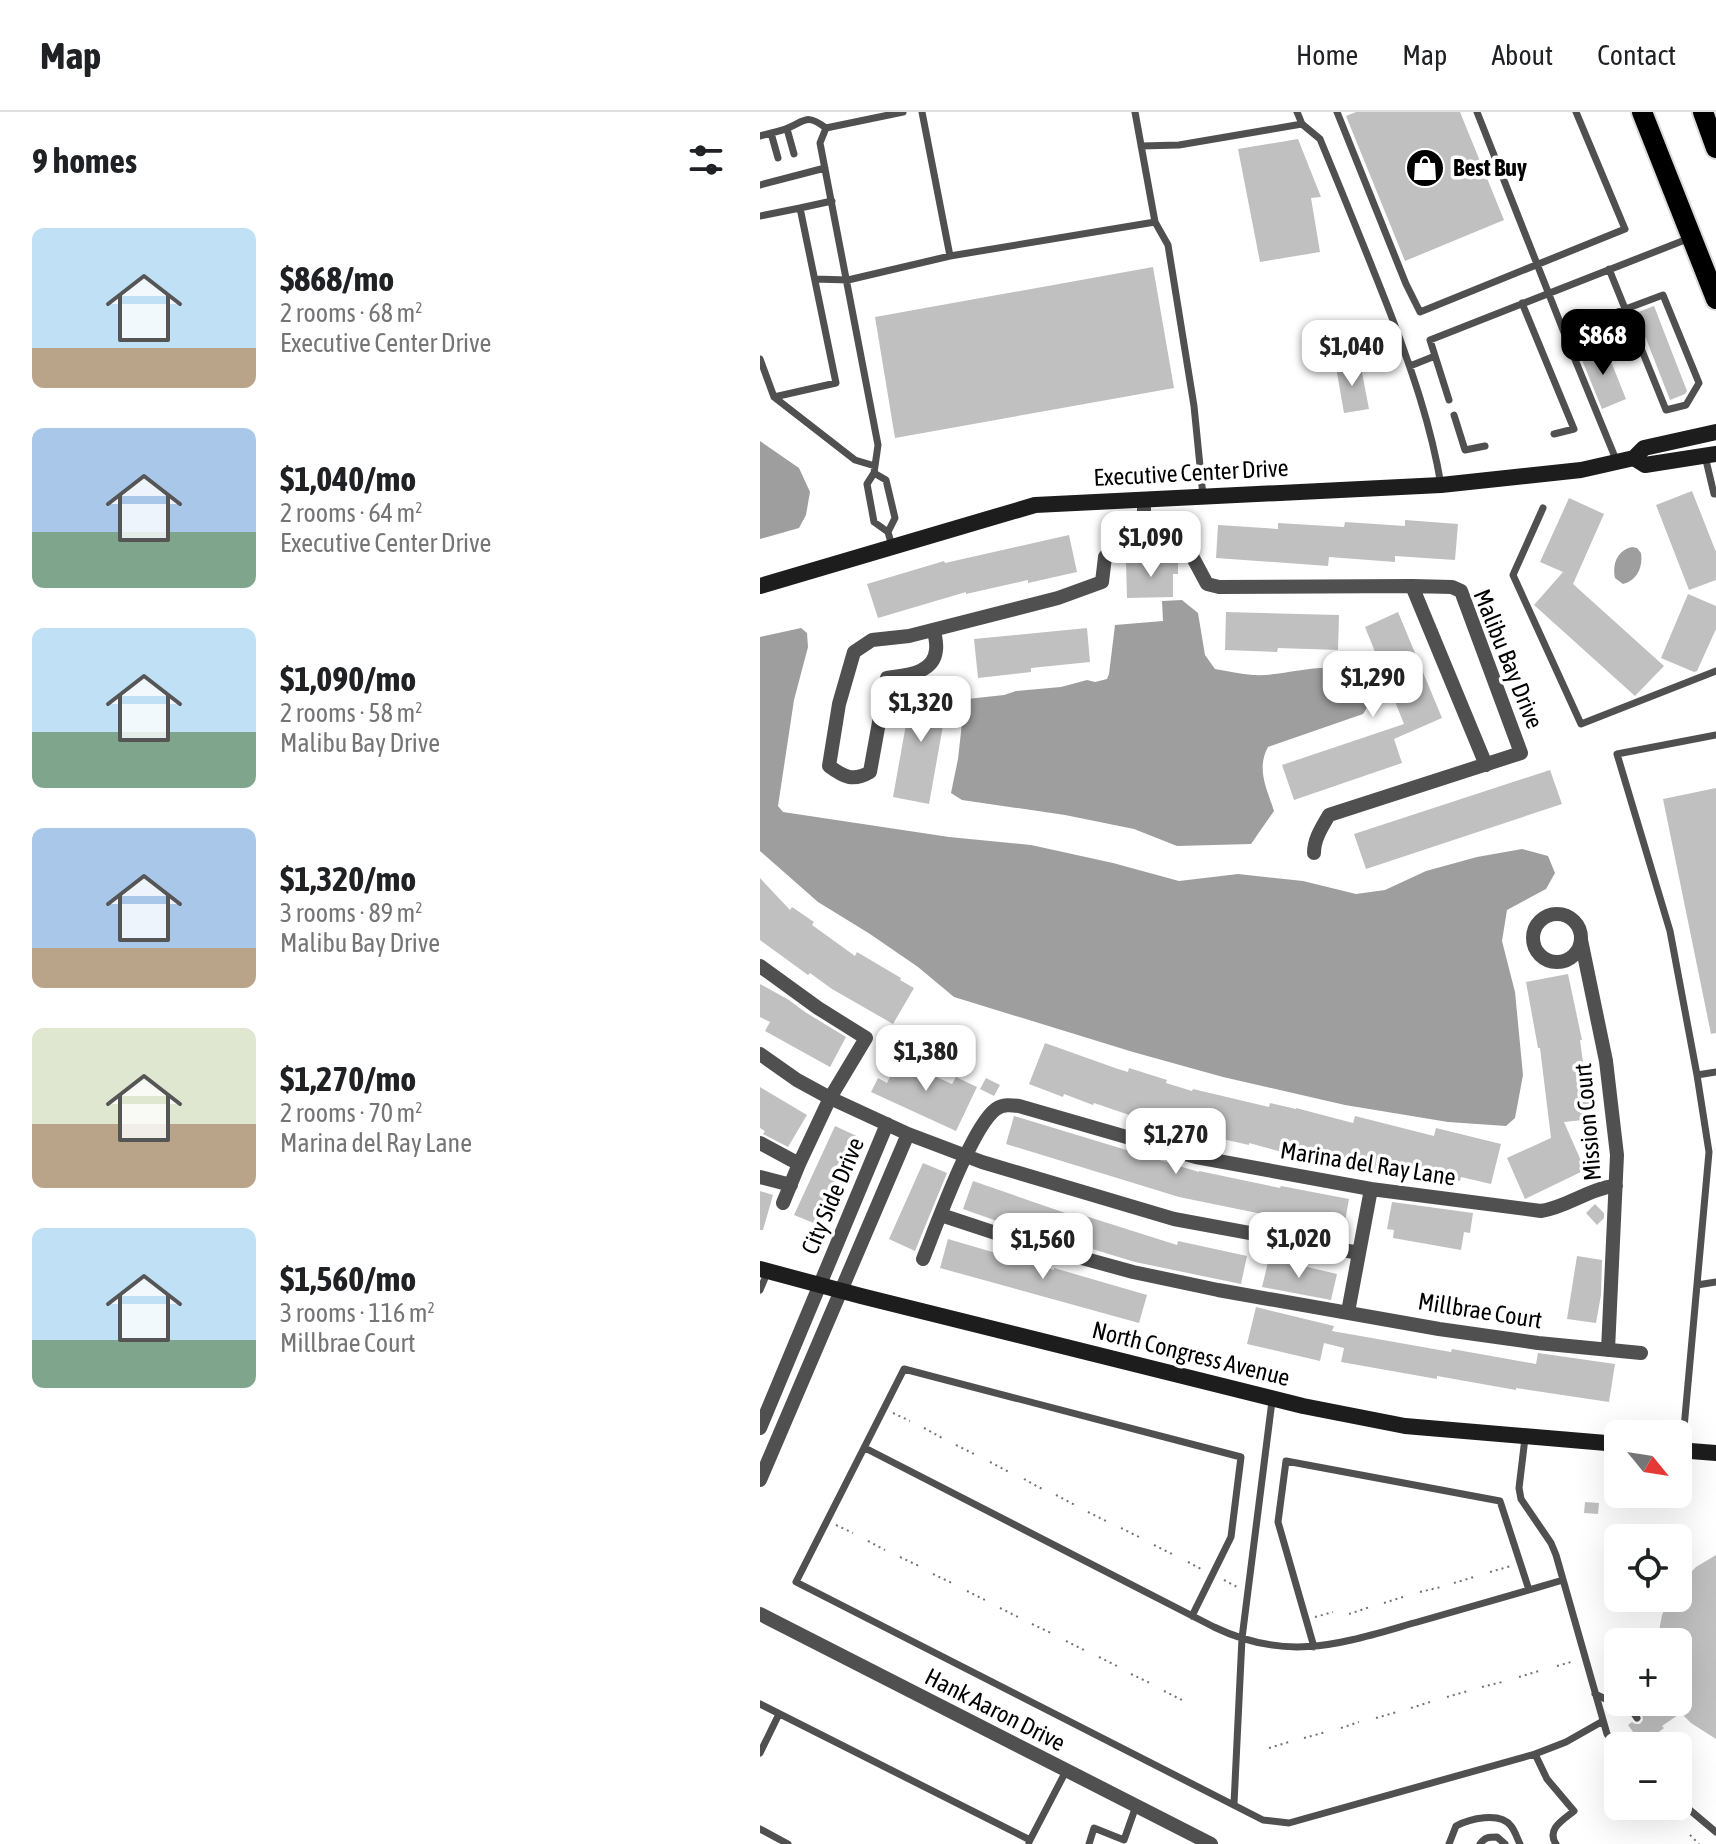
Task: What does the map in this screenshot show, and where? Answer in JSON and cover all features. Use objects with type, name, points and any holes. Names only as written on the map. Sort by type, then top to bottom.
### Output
[{"type":"main road","points":[[1642,112],[1716,299]]},
{"type":"main road","points":[[1703,112],[1716,148]]},
{"type":"street","name":"Executive Center Drive","points":[[760,586],[890,540],[1035,505],[1441,485],[1581,470],[1625,460],[1644,448],[1716,432]]},
{"type":"street","name":"Executive Center Drive","points":[[1625,460],[1645,465],[1710,455]]},
{"type":"street","points":[[934,630],[936,650],[934,660],[928,667],[887,678],[870,772],[860,778],[838,773],[829,766],[839,704],[854,652],[872,640],[934,630],[1058,598],[1102,582],[1105,557],[1117,541],[1144,536],[1144,500]]},
{"type":"street","name":"Malibu Bay Drive","points":[[1144,536],[1156,534],[1184,541],[1207,584],[1219,587],[1412,586],[1452,587],[1461,591],[1521,753],[1329,815],[1314,845],[1314,853]]},
{"type":"street","points":[[1412,586],[1486,765]]},
{"type":"street","name":"Mission Court","points":[[1581,940],[1608,1077],[1617,1155],[1608,1350]]},
{"type":"street","points":[[760,966],[866,1038],[830,1098],[783,1203]]},
{"type":"street","points":[[760,1054],[830,1098],[908,1134],[966,1156],[1174,1219],[1359,1253]]},
{"type":"street","name":"Marina del Ray Lane","points":[[923,1259],[966,1156],[984,1122],[994,1110],[1004,1105],[1019,1106],[1196,1157],[1371,1189],[1541,1211],[1557,1209],[1600,1187],[1616,1186]]},
{"type":"street","name":"City Side Drive","points":[[819,1285],[887,1124]]},
{"type":"street","name":"City Side Drive","points":[[841,1291],[908,1134]]},
{"type":"street","points":[[760,1143],[799,1164]]},
{"type":"street","points":[[873,1158],[894,1167]]},
{"type":"street","points":[[760,1177],[791,1185]]},
{"type":"street","points":[[1348,1312],[1371,1189]]},
{"type":"street","points":[[851,1211],[872,1218]]},
{"type":"street","name":"Millbrae Court","points":[[941,1215],[1020,1241],[1133,1272],[1218,1290],[1439,1329],[1641,1353]]},
{"type":"street","name":"North Congress Avenue","points":[[764,1270],[1272,1398],[1405,1426],[1604,1443]]},
{"type":"street","points":[[760,1428],[819,1285]]},
{"type":"street","points":[[761,1474],[841,1291]]},
{"type":"street","points":[[1692,1451],[1716,1453]]},
{"type":"street","name":"Hank Aaron Drive","points":[[760,1614],[1211,1844]]},
{"type":"lane","points":[[760,136],[787,129],[802,120],[816,121],[826,128],[903,112]]},
{"type":"lane","points":[[922,112],[950,256]]},
{"type":"lane","points":[[1135,112],[1155,222],[1168,245],[1194,406],[1203,496]]},
{"type":"lane","points":[[1297,112],[1302,124],[1320,139],[1410,366],[1435,446],[1441,485]]},
{"type":"lane","points":[[1337,112],[1420,312],[1625,229],[1576,112]]},
{"type":"lane","points":[[1477,112],[1564,332],[1625,460]]},
{"type":"lane","points":[[1141,146],[1179,145],[1302,124]]},
{"type":"lane","points":[[826,128],[820,143],[878,445],[874,470],[867,484],[874,522],[890,540]]},
{"type":"lane","points":[[787,129],[794,154]]},
{"type":"lane","points":[[771,133],[778,158]]},
{"type":"lane","points":[[763,182],[799,171],[825,168]]},
{"type":"lane","points":[[760,216],[832,201]]},
{"type":"lane","points":[[774,397],[836,383],[800,208]]},
{"type":"lane","points":[[815,279],[848,280],[950,256],[1155,222]]},
{"type":"lane","points":[[1449,400],[1430,340],[1692,237]]},
{"type":"lane","points":[[1564,332],[1625,309],[1663,295],[1699,383],[1686,405],[1666,410],[1625,309],[1609,269]]},
{"type":"lane","points":[[1522,303],[1574,429],[1554,434]]},
{"type":"lane","points":[[1410,366],[1435,356]]},
{"type":"lane","points":[[761,363],[774,397],[886,480],[895,518],[890,540]]},
{"type":"lane","points":[[1454,415],[1465,450],[1485,446]]},
{"type":"lane","points":[[1710,455],[1716,494]]},
{"type":"lane","points":[[1543,508],[1513,575],[1581,724],[1716,671]]},
{"type":"lane","points":[[1683,1420],[1709,1152],[1670,931],[1617,754],[1716,735]]},
{"type":"lane","points":[[1697,1075],[1716,1072]]},
{"type":"lane","points":[[760,1290],[764,1270]]},
{"type":"lane","points":[[1697,1285],[1716,1282]]},
{"type":"lane","points":[[1192,1616],[1231,1537],[1241,1457],[904,1369],[796,1582],[1263,1820],[1289,1823],[1535,1754],[1568,1741],[1603,1721]]},
{"type":"lane","points":[[1234,1804],[1242,1638],[1272,1398]]},
{"type":"lane","points":[[1525,1435],[1519,1488],[1521,1499],[1551,1543],[1606,1732]]},
{"type":"lane","points":[[865,1448],[1192,1616],[1231,1635],[1270,1646],[1314,1647],[1344,1643],[1563,1580]]},
{"type":"lane","points":[[1314,1647],[1278,1522],[1286,1461],[1500,1501],[1529,1590]]},
{"type":"lane","points":[[1595,1693],[1633,1712],[1637,1718]]},
{"type":"lane","points":[[760,1704],[1029,1842],[1066,1771]]},
{"type":"lane","points":[[760,1753],[779,1714]]},
{"type":"lane","points":[[1535,1754],[1547,1779],[1574,1811],[1553,1831],[1556,1844]]},
{"type":"lane","points":[[1089,1844],[1094,1828],[1124,1840],[1136,1806]]},
{"type":"lane","points":[[1692,1812],[1716,1832]]},
{"type":"lane","points":[[1449,1844],[1456,1826],[1478,1817],[1508,1823],[1520,1844]]},
{"type":"lane","points":[[760,1829],[788,1844]]},
{"type":"lane","points":[[1480,1844],[1485,1838],[1497,1837],[1505,1844]]},
{"type":"path","points":[[884,1408],[910,1421]]},
{"type":"path","points":[[924,1428],[944,1439]]},
{"type":"path","points":[[956,1445],[976,1455]]},
{"type":"path","points":[[990,1462],[1009,1472]]},
{"type":"path","points":[[1024,1479],[1042,1489]]},
{"type":"path","points":[[1056,1495],[1075,1505]]},
{"type":"path","points":[[1088,1512],[1108,1522]]},
{"type":"path","points":[[828,1520],[853,1533]]},
{"type":"path","points":[[1121,1528],[1141,1538]]},
{"type":"path","points":[[868,1541],[885,1550]]},
{"type":"path","points":[[1154,1545],[1174,1555]]},
{"type":"path","points":[[900,1557],[919,1566]]},
{"type":"path","points":[[1188,1562],[1207,1572]]},
{"type":"path","points":[[1490,1572],[1513,1566]]},
{"type":"path","points":[[933,1574],[952,1583]]},
{"type":"path","points":[[1454,1583],[1477,1576]]},
{"type":"path","points":[[1221,1579],[1240,1589]]},
{"type":"path","points":[[1420,1592],[1441,1587]]},
{"type":"path","points":[[967,1591],[985,1600]]},
{"type":"path","points":[[1384,1603],[1406,1596]]},
{"type":"path","points":[[1349,1614],[1370,1607]]},
{"type":"path","points":[[1000,1608],[1018,1617]]},
{"type":"path","points":[[1312,1618],[1333,1612]]},
{"type":"path","points":[[1032,1624],[1051,1633]]},
{"type":"path","points":[[1066,1641],[1084,1650]]},
{"type":"path","points":[[1099,1657],[1117,1666]]},
{"type":"path","points":[[1557,1666],[1571,1662]]},
{"type":"path","points":[[1519,1677],[1539,1671]]},
{"type":"path","points":[[1131,1674],[1150,1683]]},
{"type":"path","points":[[1482,1687],[1502,1682]]},
{"type":"path","points":[[1164,1691],[1182,1700]]},
{"type":"path","points":[[1447,1697],[1468,1691]]},
{"type":"path","points":[[1411,1708],[1430,1702]]},
{"type":"path","points":[[1376,1718],[1397,1712]]},
{"type":"path","points":[[1341,1728],[1359,1722]]},
{"type":"path","points":[[1304,1738],[1326,1732]]},
{"type":"path","points":[[1269,1748],[1289,1742]]},
{"type":"path","points":[[1690,1835],[1699,1844]]},
{"type":"shaded area","points":[[760,441],[799,468],[810,492],[806,515],[799,528],[760,539]]},
{"type":"shaded area","points":[[1632,547],[1641,553],[1641,563],[1636,576],[1623,584],[1615,578],[1615,563],[1623,551]]},
{"type":"shaded area","points":[[1182,600],[1198,613],[1205,655],[1215,669],[1253,675],[1321,668],[1347,670],[1359,675],[1368,706],[1363,714],[1268,747],[1263,771],[1274,811],[1251,844],[1177,846],[1134,829],[962,800],[951,793],[967,699],[1107,679],[1115,625],[1163,621],[1162,601]]},
{"type":"shaded area","points":[[801,628],[807,633],[808,647],[794,700],[778,806],[783,812],[949,837],[1031,845],[1179,881],[1238,874],[1303,881],[1356,894],[1385,890],[1426,871],[1477,857],[1522,849],[1548,856],[1555,873],[1546,889],[1507,910],[1502,941],[1515,992],[1523,1075],[1515,1118],[1506,1126],[1448,1122],[1345,1105],[1223,1077],[954,997],[918,967],[818,902],[760,851],[760,637]]},
{"type":"building","name":"Best Buy","points":[[1356,112],[1460,112],[1504,220],[1405,261],[1346,116]]},
{"type":"building","points":[[1298,139],[1321,197],[1311,198],[1320,252],[1260,262],[1238,149]]},
{"type":"building","points":[[1153,267],[1174,388],[895,438],[875,317]]},
{"type":"building","points":[[1654,306],[1687,391],[1670,400],[1636,313]]},
{"type":"building","points":[[1604,344],[1626,399],[1602,409],[1580,355]]},
{"type":"building","points":[[1360,362],[1369,409],[1344,413],[1336,367]]},
{"type":"building","points":[[1692,491],[1716,552],[1716,580],[1689,590],[1656,505]]},
{"type":"building","points":[[1569,498],[1604,514],[1573,584],[1664,666],[1635,696],[1534,605],[1563,572],[1540,562]]},
{"type":"building","points":[[1405,520],[1458,524],[1455,560],[1395,556],[1395,562],[1329,557],[1328,566],[1216,558],[1218,525],[1278,529],[1278,523],[1344,527],[1345,522],[1405,526]]},
{"type":"building","points":[[1069,535],[1077,572],[966,592],[878,618],[867,584],[944,561]]},
{"type":"building","points":[[1178,561],[1178,574],[1173,574],[1173,597],[1127,598],[1126,562]]},
{"type":"building","points":[[1688,594],[1716,606],[1716,629],[1694,672],[1661,658]]},
{"type":"building","points":[[1226,612],[1339,615],[1338,650],[1225,650]]},
{"type":"building","points":[[1398,612],[1442,718],[1394,739],[1402,763],[1294,800],[1282,765],[1404,724],[1365,627]]},
{"type":"building","points":[[1087,628],[1090,662],[1031,668],[1031,672],[978,678],[974,639]]},
{"type":"building","points":[[913,685],[949,692],[929,804],[893,797]]},
{"type":"building","points":[[1550,770],[1562,804],[1366,869],[1354,834]]},
{"type":"building","points":[[1716,788],[1716,1033],[1711,1034],[1663,799]]},
{"type":"building","points":[[760,878],[790,910],[792,907],[814,922],[812,925],[855,956],[857,952],[914,988],[893,1024],[810,973],[808,975],[760,940]]},
{"type":"building","points":[[1568,974],[1582,1040],[1593,1119],[1564,1122],[1585,1170],[1525,1199],[1507,1158],[1551,1138],[1540,1048],[1526,982]]},
{"type":"building","points":[[760,984],[846,1037],[830,1067],[765,1031],[770,1022],[760,1017]]},
{"type":"building","points":[[1045,1043],[1118,1069],[1128,1072],[1129,1068],[1167,1080],[1166,1083],[1192,1091],[1269,1107],[1270,1103],[1296,1108],[1353,1123],[1355,1116],[1434,1136],[1436,1128],[1501,1144],[1491,1184],[1379,1165],[1378,1170],[1294,1151],[1293,1155],[1249,1143],[1217,1140],[1183,1133],[1064,1094],[1063,1097],[1029,1084]]},
{"type":"building","points":[[901,1054],[934,1070],[932,1075],[952,1084],[956,1077],[977,1087],[956,1131],[871,1092],[878,1078],[887,1083]]},
{"type":"building","points":[[986,1078],[1000,1085],[994,1096],[980,1089]]},
{"type":"building","points":[[760,1087],[807,1115],[788,1147],[763,1134],[765,1131],[760,1128]]},
{"type":"building","points":[[1014,1116],[1199,1172],[1349,1199],[1344,1227],[1179,1197],[1006,1144]]},
{"type":"building","points":[[835,1126],[861,1138],[821,1226],[794,1215]]},
{"type":"building","points":[[923,1163],[947,1173],[915,1251],[889,1239]]},
{"type":"building","points":[[973,1181],[1074,1216],[1076,1213],[1177,1245],[1178,1241],[1247,1256],[1241,1284],[1135,1262],[1056,1238],[1042,1237],[963,1209]]},
{"type":"building","points":[[760,1191],[773,1195],[763,1230],[760,1230]]},
{"type":"building","points":[[1392,1202],[1473,1213],[1470,1233],[1464,1232],[1461,1250],[1393,1238],[1394,1230],[1387,1229]]},
{"type":"building","points":[[1595,1204],[1604,1213],[1604,1218],[1597,1225],[1586,1213]]},
{"type":"building","points":[[948,1239],[1147,1295],[1139,1323],[940,1268]]},
{"type":"building","points":[[1577,1256],[1602,1260],[1596,1323],[1567,1319]]},
{"type":"building","points":[[1269,1258],[1337,1274],[1331,1300],[1262,1287]]},
{"type":"building","points":[[1256,1307],[1334,1326],[1332,1331],[1451,1352],[1452,1349],[1536,1364],[1538,1353],[1615,1364],[1609,1402],[1437,1376],[1437,1379],[1341,1362],[1344,1348],[1324,1343],[1320,1361],[1247,1344]]},
{"type":"building","points":[[1585,1502],[1599,1503],[1598,1514],[1584,1513]]},
{"type":"building","points":[[1716,1555],[1716,1739],[1684,1716],[1692,1716],[1692,1628],[1660,1628],[1663,1612],[1692,1612],[1692,1571]]},
{"type":"building","points":[[1642,1716],[1677,1716],[1659,1732],[1633,1732],[1628,1725],[1632,1722],[1640,1724]]},
{"type":"place","name":"Best Buy","points":[[1425,168]]}]
